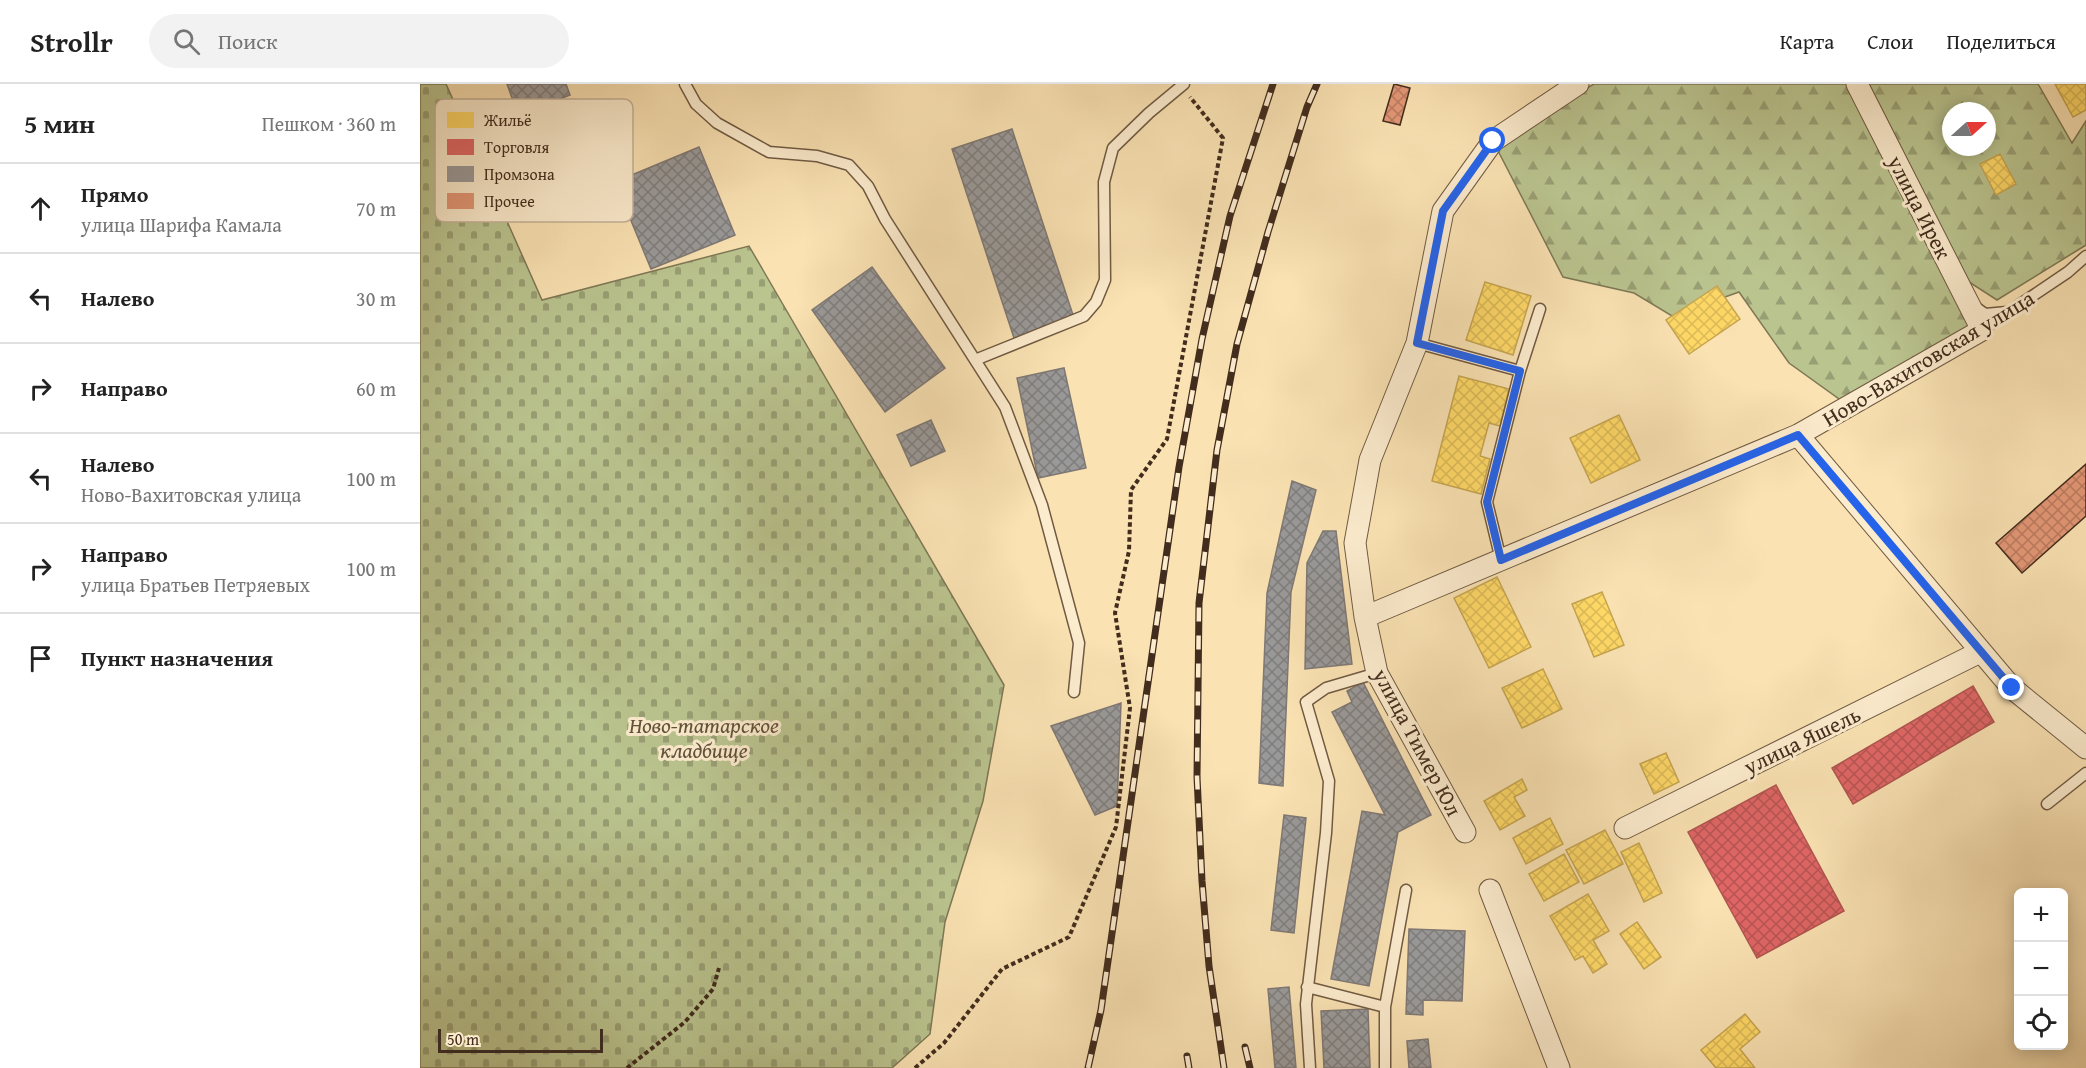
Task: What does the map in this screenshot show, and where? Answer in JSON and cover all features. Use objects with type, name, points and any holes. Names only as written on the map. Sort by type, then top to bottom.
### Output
[{"type":"street","name":"улица Тимер Юл","points":[[1465,832],[1377,673],[1365,616],[1355,543],[1370,460],[1417,343],[1443,211],[1493,141],[1578,84]]},
{"type":"street","name":"улица Ирек","points":[[1857,84],[1982,330]]},
{"type":"street","name":"Ново-Вахитовская улица","points":[[1365,616],[1798,435],[1982,330]]},
{"type":"street","points":[[1798,435],[2012,688],[2086,748]]},
{"type":"street","name":"улица Яшель","points":[[1625,828],[1980,652]]},
{"type":"street","points":[[1490,890],[1559,1068]]},
{"type":"lane","points":[[685,84],[696,104],[717,123],[769,152],[817,156],[849,165],[868,186],[885,219],[1005,407],[1042,505],[1079,643],[1074,692]]},
{"type":"lane","points":[[975,360],[1084,316],[1096,302],[1105,279],[1104,182],[1113,148],[1149,113],[1183,86]]},
{"type":"lane","name":"Ново-Вахитовская улица","points":[[1982,330],[2068,272],[2086,256]]},
{"type":"lane","points":[[1968,303],[1985,314],[2008,312]]},
{"type":"lane","points":[[1501,560],[1487,502],[1520,371],[1540,309]]},
{"type":"lane","points":[[1417,343],[1520,371]]},
{"type":"lane","points":[[1310,1068],[1307,987],[1326,833],[1329,781],[1306,702],[1326,688],[1377,673]]},
{"type":"lane","points":[[2047,804],[2086,773]]},
{"type":"lane","points":[[1384,1068],[1385,1007],[1406,890]]},
{"type":"lane","points":[[1307,987],[1385,1007]]},
{"type":"path","points":[[915,1068],[944,1043],[1002,969],[1069,937],[1116,827],[1130,708],[1114,613],[1128,551],[1131,490],[1167,439],[1223,138],[1183,86]]},
{"type":"path","points":[[627,1068],[684,1022],[713,989],[719,968]]},
{"type":"green space","name":"Ново-татарское кладбище","points":[[420,84],[446,84],[453,99],[435,99],[435,222],[507,222],[542,300],[749,246],[1004,685],[983,801],[945,922],[930,1034],[892,1068],[420,1068]]},
{"type":"green space","points":[[1594,84],[1857,84],[1982,330],[1849,406],[1789,363],[1739,292],[1672,316],[1634,293],[1563,277],[1493,141]]},
{"type":"green space","points":[[1869,84],[2038,84],[2072,143],[2086,121],[2086,245],[1997,300],[1969,282]]},
{"type":"building: Жильё","points":[[2055,84],[2086,84],[2086,110],[2073,117]]},
{"type":"building: Жильё","points":[[2000,154],[2016,184],[1996,195],[1980,164]]},
{"type":"building: Жильё","points":[[1485,282],[1531,296],[1513,355],[1466,340]]},
{"type":"building: Жильё","points":[[1717,286],[1740,319],[1689,354],[1666,320]]},
{"type":"building: Жильё","points":[[1459,376],[1509,389],[1500,426],[1489,423],[1480,456],[1490,459],[1481,494],[1432,481]]},
{"type":"building: Жильё","points":[[1619,415],[1640,460],[1591,483],[1570,438]]},
{"type":"building: Жильё","points":[[1497,577],[1531,647],[1489,668],[1454,598]]},
{"type":"building: Жильё","points":[[1602,592],[1624,645],[1594,657],[1572,604]]},
{"type":"building: Жильё","points":[[1543,669],[1562,709],[1522,728],[1502,688]]},
{"type":"building: Жильё","points":[[1666,753],[1679,782],[1654,794],[1640,764]]},
{"type":"building: Жильё","points":[[1522,779],[1527,790],[1514,797],[1525,816],[1500,830],[1484,801]]},
{"type":"building: Жильё","points":[[1550,818],[1563,844],[1526,864],[1513,838]]},
{"type":"building: Жильё","points":[[1605,830],[1623,864],[1584,884],[1566,850]]},
{"type":"building: Жильё","points":[[1639,843],[1662,893],[1644,902],[1621,852]]},
{"type":"building: Жильё","points":[[1564,854],[1579,882],[1544,901],[1529,874]]},
{"type":"building: Жильё","points":[[1588,894],[1609,931],[1593,940],[1607,964],[1593,973],[1583,956],[1575,960],[1550,916]]},
{"type":"building: Жильё","points":[[1637,922],[1661,957],[1644,969],[1620,934]]},
{"type":"building: Жильё","points":[[1745,1014],[1760,1032],[1740,1049],[1755,1068],[1716,1068],[1701,1050]]},
{"type":"building: Торговля","points":[[1973,686],[1994,722],[1853,804],[1832,768]]},
{"type":"building: Торговля","points":[[1776,785],[1844,911],[1757,958],[1688,832]]},
{"type":"building: Промзона","points":[[507,84],[566,84],[570,95],[560,99],[512,99]]},
{"type":"building: Промзона","points":[[1012,129],[1074,318],[1014,338],[952,149]]},
{"type":"building: Промзона","points":[[699,147],[735,235],[651,269],[632,222],[633,174]]},
{"type":"building: Промзона","points":[[872,267],[945,368],[885,412],[812,310]]},
{"type":"building: Промзона","points":[[1064,368],[1086,468],[1038,478],[1017,378]]},
{"type":"building: Промзона","points":[[931,420],[945,451],[911,466],[897,435]]},
{"type":"building: Промзона","points":[[1292,481],[1316,490],[1291,592],[1283,786],[1259,783],[1267,593]]},
{"type":"building: Промзона","points":[[1323,531],[1336,531],[1352,664],[1305,669],[1307,563]]},
{"type":"building: Промзона","points":[[1363,682],[1431,815],[1398,832],[1369,986],[1331,979],[1362,811],[1385,815],[1332,712],[1352,702],[1347,691]]},
{"type":"building: Промзона","points":[[1121,703],[1117,806],[1095,815],[1051,726]]},
{"type":"building: Промзона","points":[[1284,815],[1306,818],[1294,933],[1271,930]]},
{"type":"building: Промзона","points":[[1409,929],[1465,931],[1462,1001],[1423,1000],[1423,1015],[1406,1014]]},
{"type":"building: Промзона","points":[[1289,987],[1296,1068],[1275,1068],[1268,989]]},
{"type":"building: Промзона","points":[[1368,1009],[1370,1068],[1324,1068],[1321,1011]]},
{"type":"building: Промзона","points":[[1428,1039],[1431,1068],[1409,1068],[1407,1041]]},
{"type":"building: Прочее","points":[[1394,84],[1410,88],[1400,125],[1383,121]]},
{"type":"building: Прочее","points":[[2086,464],[2086,516],[2022,573],[1996,543]]},
{"type":"railway","points":[[1088,1068],[1101,1010],[1179,467],[1202,339],[1230,216],[1273,84]]},
{"type":"railway","points":[[1224,1068],[1209,966],[1202,881],[1197,777],[1199,603],[1217,450],[1237,344],[1268,232],[1307,107],[1317,84]]},
{"type":"railway","points":[[1245,1047],[1250,1068]]},
{"type":"railway","points":[[1187,1056],[1189,1068]]},
{"type":"route","points":[[1493,141],[1443,211],[1417,343],[1520,371],[1487,502],[1501,560],[1798,435],[2012,688]]}]
